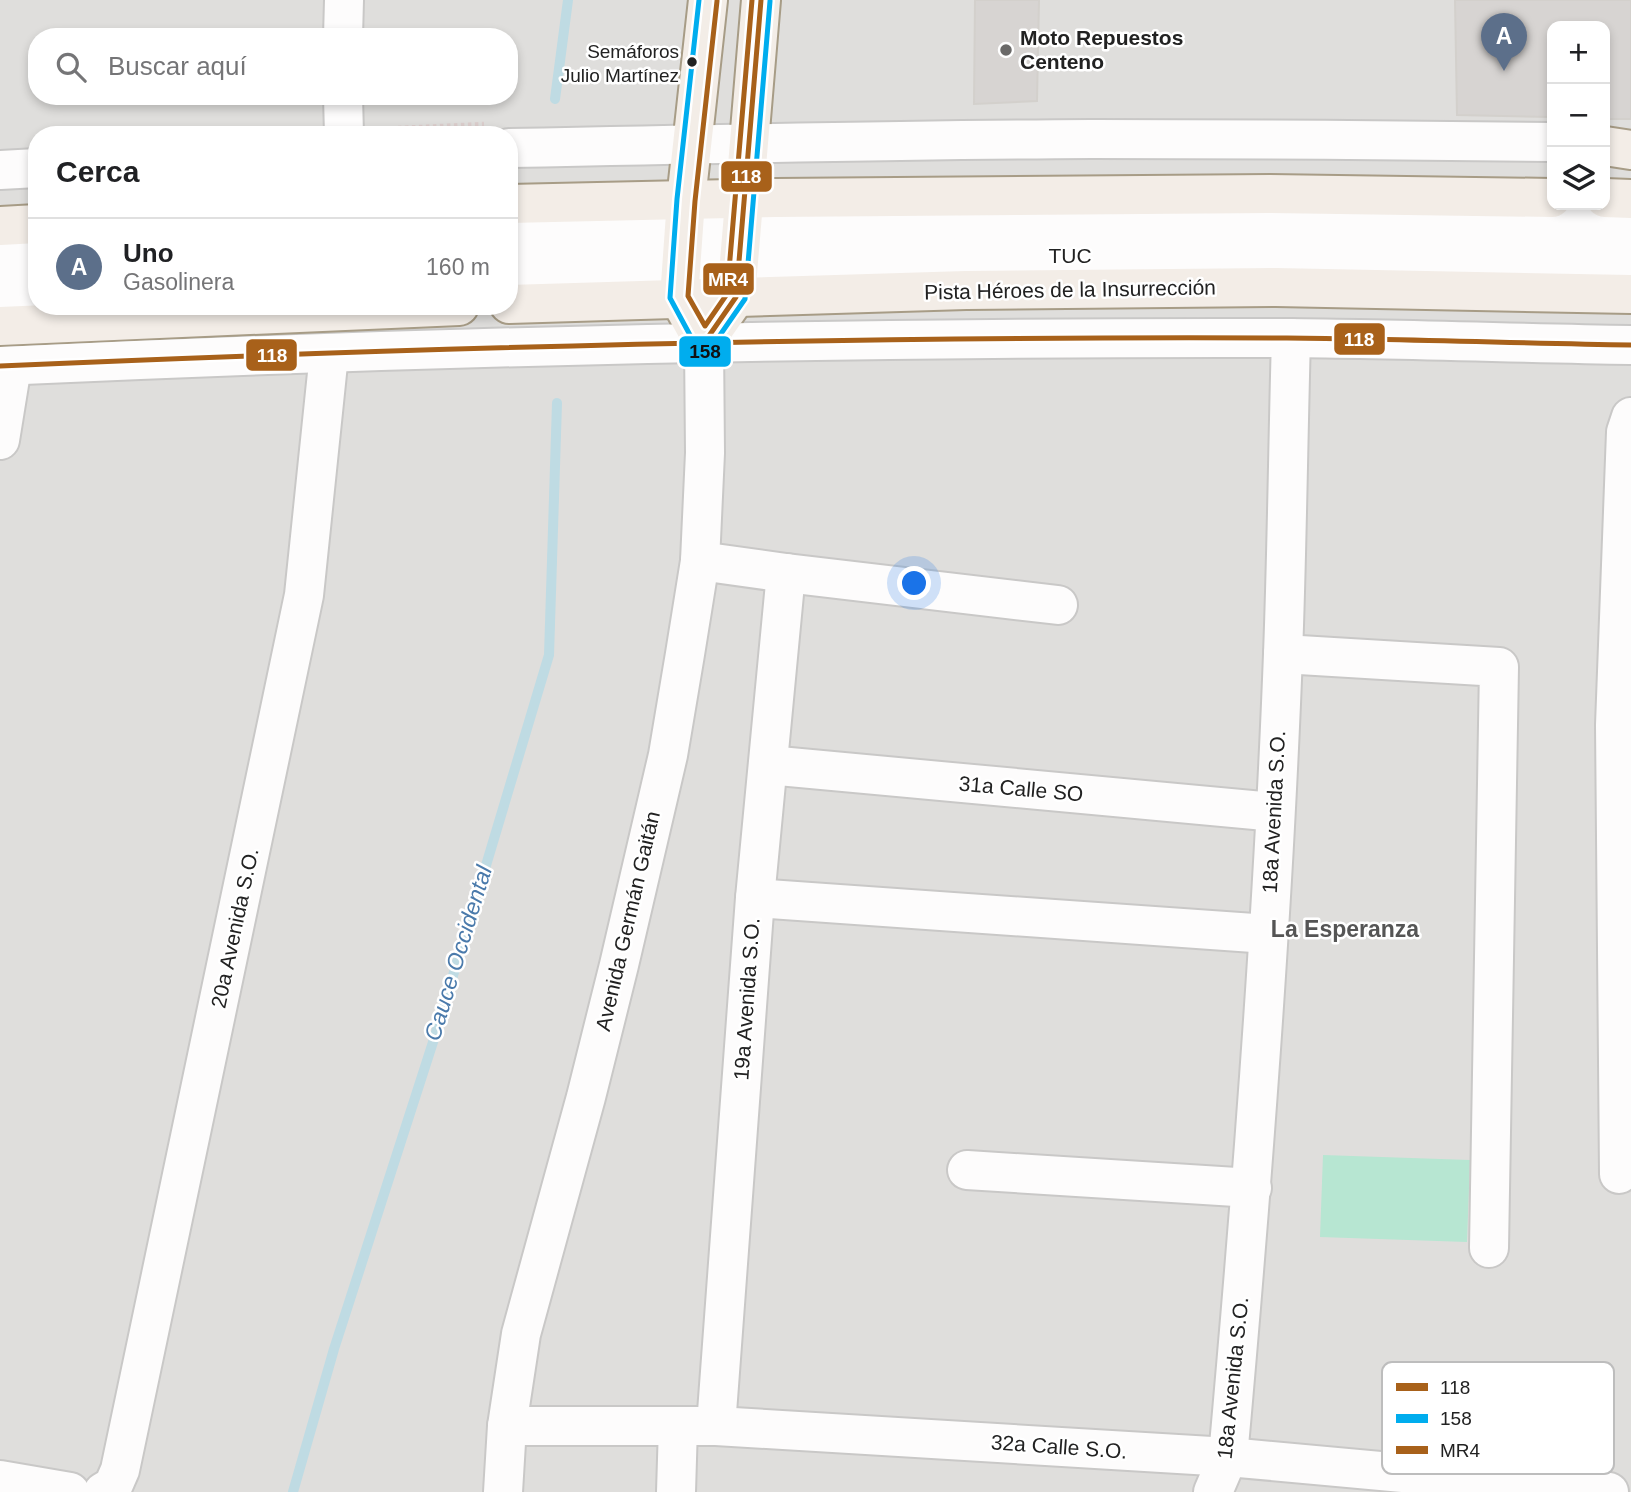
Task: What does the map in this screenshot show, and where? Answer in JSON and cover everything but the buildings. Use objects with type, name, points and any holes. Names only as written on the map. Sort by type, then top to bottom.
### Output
[{"type":"main road","points":[[682,248],[708,0]]},
{"type":"main road","points":[[704,343],[740,246],[761,0]]},
{"type":"main road","points":[[1610,145],[1631,150]]},
{"type":"main road","name":"Pista Héroes de la Insurrección","points":[[518,301],[682,248],[740,246],[1270,194],[1547,198]]},
{"type":"main road","points":[[1610,198],[1631,198]]},
{"type":"main road","name":"Pista Héroes de la Insurrección","points":[[518,206],[682,248],[740,246],[966,290],[1262,287],[1631,294]]},
{"type":"main road","points":[[0,226],[28,224]]},
{"type":"main road","name":"Avenida Germán Gaitán","points":[[682,248],[704,343]]},
{"type":"main road","points":[[0,326],[252,315]]},
{"type":"street","points":[[343,28],[344,0]]},
{"type":"street","points":[[344,105],[344,126]]},
{"type":"street","points":[[518,148],[1076,139],[1547,142]]},
{"type":"street","points":[[1610,144],[1631,143]]},
{"type":"street","points":[[0,170],[28,168]]},
{"type":"street","name":"TUC","points":[[740,246],[1202,226],[1631,229]]},
{"type":"street","points":[[518,238],[682,248]]},
{"type":"street","name":"TUC","points":[[740,246],[845,258],[1444,256],[1631,260]]},
{"type":"street","points":[[518,269],[682,248]]},
{"type":"street","points":[[0,260],[28,258]]},
{"type":"street","points":[[0,295],[28,293]]},
{"type":"street","points":[[0,440],[6,366],[183,358],[704,343],[1291,338],[1631,345]]},
{"type":"street","name":"18a Avenida S.O.","points":[[1213,1492],[1228,1457],[1252,1188],[1283,654],[1291,338]]},
{"type":"street","name":"Avenida Germán Gaitán","points":[[503,1492],[507,1426],[521,1334],[590,1084],[668,755],[700,561],[705,453],[704,343]]},
{"type":"street","name":"20a Avenida S.O.","points":[[103,1492],[113,1486],[120,1470],[304,595],[329,354]]},
{"type":"street","points":[[1619,1174],[1615,725],[1626,432],[1631,417]]},
{"type":"street","points":[[700,561],[1058,605]]},
{"type":"street","name":"19a Avenida S.O.","points":[[716,1426],[755,898],[786,573]]},
{"type":"street","points":[[1283,654],[1499,667],[1489,1248]]},
{"type":"street","name":"31a Calle SO","points":[[768,765],[1275,813]]},
{"type":"street","points":[[755,898],[1268,934]]},
{"type":"street","points":[[967,1170],[1252,1188]]},
{"type":"street","name":"32a Calle S.O.","points":[[507,1426],[716,1426],[1228,1457],[1382,1471]]},
{"type":"street","points":[[676,1492],[678,1426]]},
{"type":"street","name":"32a Calle S.O.","points":[[1413,1474],[1609,1492]]},
{"type":"street","points":[[0,1480],[70,1492]]},
{"type":"shaded area","points":[[0,0],[1631,0],[1631,1492],[0,1492]]},
{"type":"green space","points":[[1323,1155],[1470,1160],[1467,1242],[1320,1237]]},
{"type":"waterway","name":"Cauce Occidental","points":[[555,99],[568,0]]},
{"type":"waterway","name":"Cauce Occidental","points":[[293,1492],[334,1349],[434,1039],[549,655],[557,403]]},
{"type":"transit line","name":"158","points":[[699,0],[677,199],[670,298],[697,348],[704,352],[711,348],[745,299],[770,1]]},
{"type":"transit line","name":"MR4","points":[[717,1],[695,201],[688,296],[705,326],[727,294],[752,0]]},
{"type":"transit line","name":"118","points":[[704,343],[736,297],[761,0]]},
{"type":"transit line","name":"118","points":[[0,366],[322,353],[804,341],[1287,338],[1631,345]]},
{"type":"place","name":"Moto Repuestos Centeno","points":[[1006,50]]},
{"type":"place","name":"Semáforos Julio Martínez","points":[[692,62]]},
{"type":"place","name":"Uno","points":[[1504,71]]},
{"type":"district","name":"La Esperanza","points":[[1345,929]]}]
